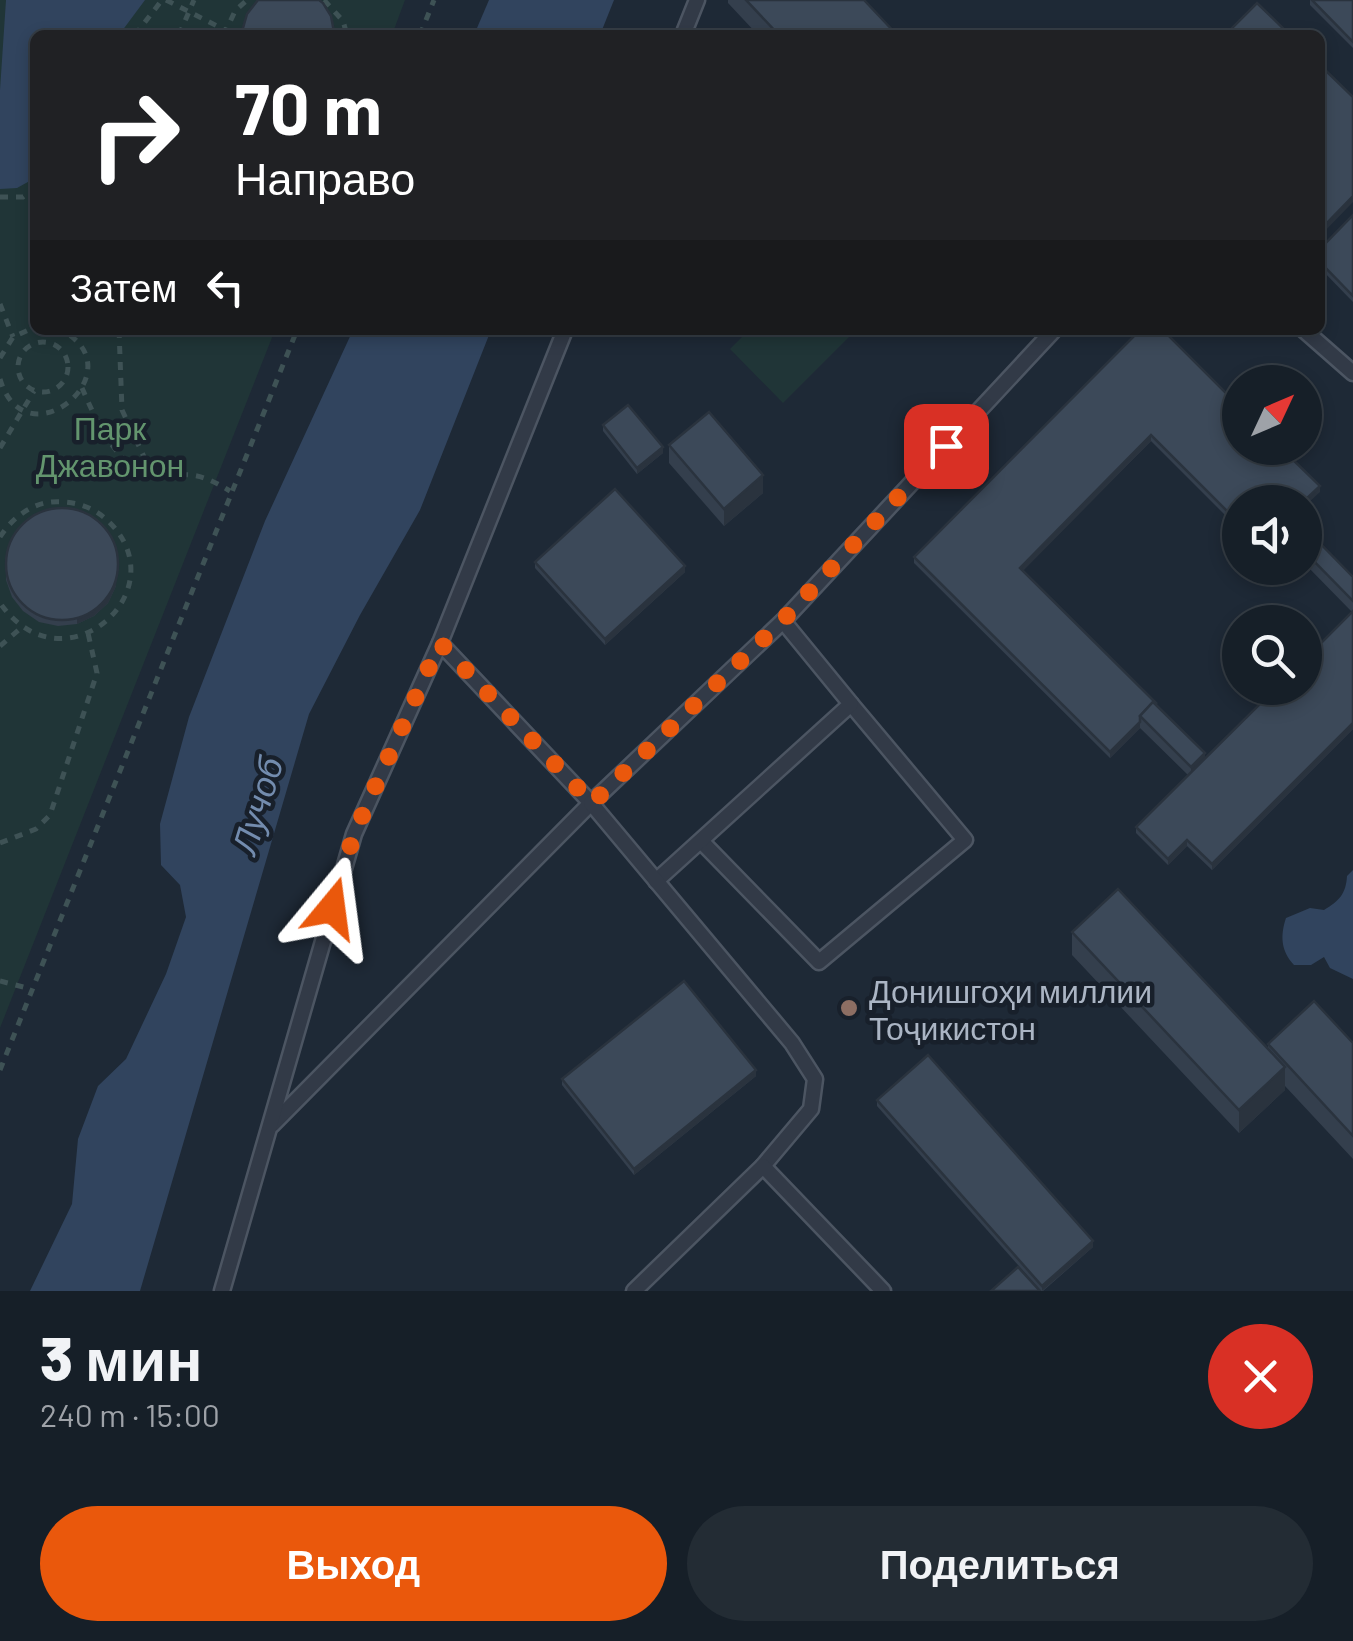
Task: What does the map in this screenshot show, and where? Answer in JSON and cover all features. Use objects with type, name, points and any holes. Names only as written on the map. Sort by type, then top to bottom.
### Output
[{"type":"lane","points":[[685,30],[697,0]]},
{"type":"lane","points":[[222,1291],[354,834],[440,643],[563,335]]},
{"type":"lane","points":[[268,1129],[592,803],[782,621],[1049,335]]},
{"type":"lane","points":[[1310,335],[1353,373]]},
{"type":"lane","points":[[701,840],[819,962],[965,840],[782,621]]},
{"type":"lane","points":[[440,643],[592,803],[792,1043],[815,1080],[810,1110],[763,1166],[634,1291]]},
{"type":"lane","points":[[656,882],[851,704]]},
{"type":"lane","points":[[763,1166],[883,1291]]},
{"type":"path","points":[[139,30],[164,0],[219,30]]},
{"type":"path","points":[[181,30],[194,0]]},
{"type":"path","points":[[226,30],[235,11],[247,0]]},
{"type":"path","points":[[324,0],[346,30]]},
{"type":"path","points":[[422,30],[434,0]]},
{"type":"path","points":[[0,197],[23,197],[30,192]]},
{"type":"path","points":[[0,304],[13,337]]},
{"type":"path","points":[[0,358],[13,337],[30,328]]},
{"type":"path","points":[[0,379],[11,400],[23,410],[52,413],[66,407],[82,388],[86,369],[84,354],[67,335]]},
{"type":"path","points":[[119,335],[122,410],[153,476]]},
{"type":"path","points":[[0,1070],[295,335]]},
{"type":"path","points":[[54,344],[66,356],[68,373],[51,391],[35,390],[18,373],[20,358],[30,345],[54,344]]},
{"type":"path","points":[[82,388],[96,419],[126,461],[153,476],[186,474],[209,478],[230,492]]},
{"type":"path","points":[[0,448],[35,390]]},
{"type":"path","points":[[0,537],[17,516],[37,505],[60,501],[93,510],[118,532],[128,552],[130,576],[125,597],[113,617],[88,634],[74,638],[51,639],[22,627],[0,603]]},
{"type":"path","points":[[0,646],[22,627]]},
{"type":"path","points":[[0,843],[36,828],[50,814],[98,673],[88,634]]},
{"type":"path","points":[[0,981],[32,990]]},
{"type":"green space","name":"Парк Джавонон","points":[[0,0],[405,0],[394,30],[30,30],[30,335],[273,335],[0,1028]]},
{"type":"green space","points":[[744,335],[851,335],[783,403],[730,349]]},
{"type":"water","points":[[6,0],[145,0],[123,30],[30,30],[30,181],[17,188],[0,189],[0,90]]},
{"type":"water","points":[[489,0],[614,0],[602,30],[476,30]]},
{"type":"water","name":"Лучоб","points":[[351,335],[489,335],[420,510],[309,714],[140,1291],[30,1291],[72,1204],[78,1139],[98,1086],[126,1059],[166,974],[186,917],[180,885],[161,865],[160,824],[189,717],[265,521]]},
{"type":"water","points":[[1353,870],[1353,979],[1330,968],[1324,957],[1311,965],[1294,965],[1283,943],[1286,918],[1310,908],[1329,907],[1341,896]]},
{"type":"building","points":[[258,0],[319,0],[331,16],[334,30],[243,30],[247,14]]},
{"type":"building","points":[[746,0],[864,0],[892,30],[774,30]]},
{"type":"building","points":[[1312,0],[1353,0],[1353,42]]},
{"type":"building","points":[[1257,3],[1285,30],[1230,30]]},
{"type":"building","points":[[1325,70],[1353,97],[1353,196],[1325,225]]},
{"type":"building","points":[[1353,215],[1353,296],[1325,267],[1325,244]]},
{"type":"building","points":[[1135,335],[1168,335],[1222,389],[1222,465],[1298,465],[1319,485],[1222,485],[1222,506],[1151,435],[1020,568],[1157,704],[1153,702],[1140,716],[1140,722],[1110,752],[914,557]]},
{"type":"building","points":[[628,405],[663,447],[637,468],[603,425]]},
{"type":"building","points":[[709,412],[763,475],[724,509],[669,445]]},
{"type":"building","points":[[615,489],[685,566],[605,639],[535,562]]},
{"type":"building","points":[[62,508],[84,512],[102,524],[114,542],[118,564],[114,586],[102,604],[84,616],[62,620],[40,616],[22,604],[10,586],[6,564],[10,542],[22,524],[40,512]]},
{"type":"building","points":[[1322,545],[1353,577],[1353,601],[1322,569]]},
{"type":"building","points":[[1353,611],[1353,723],[1212,864],[1187,840],[1168,859],[1136,827],[1259,705],[1322,705],[1322,642]]},
{"type":"building","points":[[1153,702],[1205,753],[1191,767],[1140,716]]},
{"type":"building","points":[[1118,889],[1285,1067],[1239,1110],[1072,932]]},
{"type":"building","points":[[684,981],[756,1070],[634,1169],[562,1079]]},
{"type":"building","points":[[1314,1001],[1353,1043],[1353,1136],[1268,1044]]},
{"type":"building","points":[[928,1055],[1093,1241],[1042,1286],[877,1100]]},
{"type":"building","points":[[1018,1267],[1040,1291],[991,1291]]},
{"type":"place","name":"Донишгоҳи миллии Тоҷикистон","points":[[849,1008]]},
{"type":"route","points":[[332,908],[354,834],[440,643],[592,803],[782,621],[946,446]]}]
